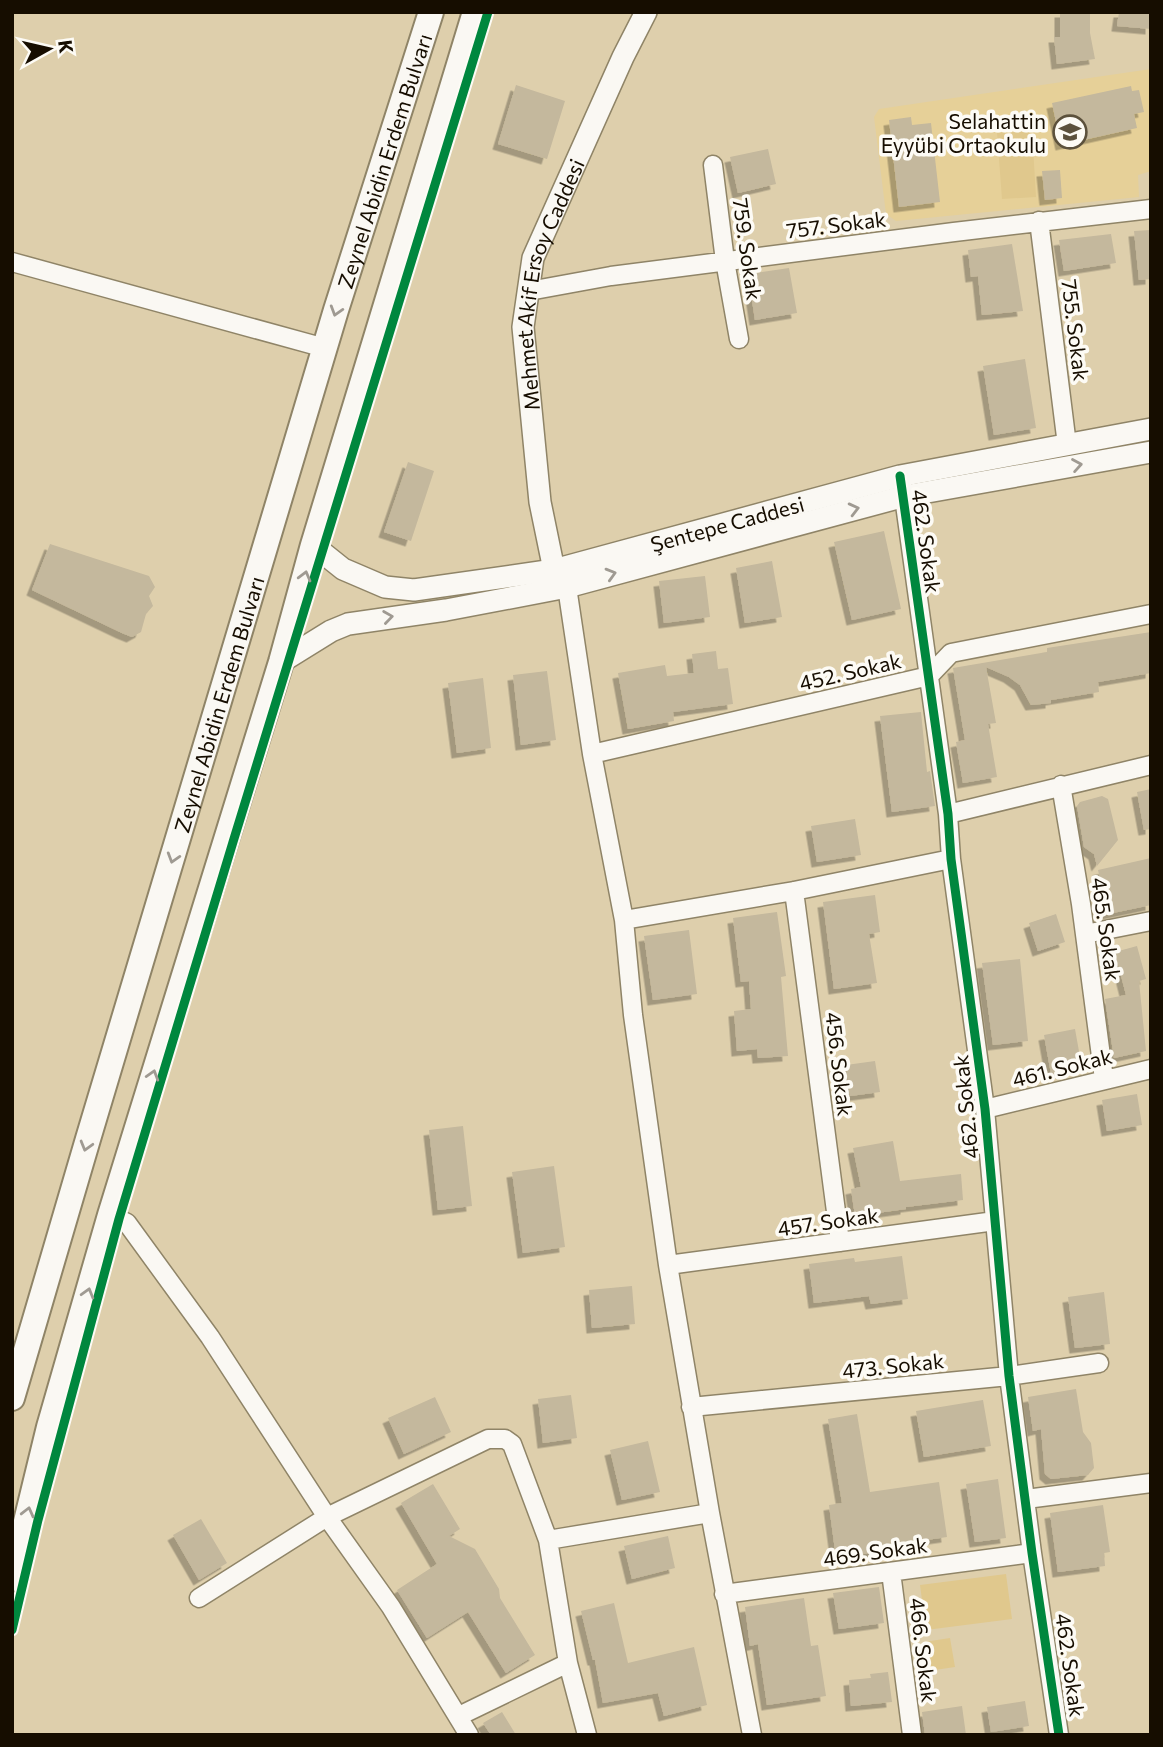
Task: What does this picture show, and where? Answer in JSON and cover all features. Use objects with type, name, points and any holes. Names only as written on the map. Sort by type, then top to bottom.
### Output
[{"type":"main road","name":"Zeynel Abidin Erdem Bulvarı","points":[[12,1398],[325,348],[430,12]]},
{"type":"main road","name":"Zeynel Abidin Erdem Bulvarı","points":[[12,1579],[49,1427],[110,1215],[281,662],[313,545],[475,12]]},
{"type":"street","name":"Mehmet Akif Ersoy Caddesi","points":[[560,578],[540,502],[523,327],[528,290],[533,258],[623,57],[646,12]]},
{"type":"street","name":"759. Sokak","points":[[713,165],[725,261],[739,339]]},
{"type":"street","name":"757. Sokak","points":[[528,290],[725,261],[1151,209]]},
{"type":"street","name":"755. Sokak","points":[[1039,221],[1067,445]]},
{"type":"street","points":[[12,262],[325,348]]},
{"type":"street","name":"Şentepe Caddesi","points":[[313,545],[342,569],[397,590],[560,578],[902,486],[1067,445],[1151,429]]},
{"type":"street","points":[[902,486],[1151,452]]},
{"type":"street","name":"462. Sokak","points":[[902,486],[948,814],[951,859],[985,1109],[1009,1376],[1059,1735]]},
{"type":"street","points":[[281,662],[331,631],[348,624],[446,610],[560,578],[624,920],[633,1015],[667,1265],[724,1594],[752,1735]]},
{"type":"street","name":"452. Sokak","points":[[592,754],[929,676],[951,653],[1151,614]]},
{"type":"street","points":[[948,814],[1151,765]]},
{"type":"street","name":"465. Sokak","points":[[1061,785],[1085,934],[1104,1079]]},
{"type":"street","points":[[624,920],[794,891],[951,859]]},
{"type":"street","name":"456. Sokak","points":[[794,891],[840,1242]]},
{"type":"street","points":[[1085,934],[1151,921]]},
{"type":"street","name":"461. Sokak","points":[[985,1109],[1151,1069]]},
{"type":"street","points":[[110,1215],[127,1223],[195,1317],[327,1517],[391,1607],[469,1735]]},
{"type":"street","name":"457. Sokak","points":[[667,1265],[995,1221]]},
{"type":"street","name":"473. Sokak","points":[[691,1407],[1009,1376],[1099,1363]]},
{"type":"street","points":[[199,1598],[327,1517],[488,1439],[505,1439],[512,1444],[548,1540],[568,1663],[587,1735]]},
{"type":"street","points":[[1026,1499],[1151,1483]]},
{"type":"street","points":[[548,1540],[710,1513]]},
{"type":"street","name":"469. Sokak","points":[[724,1594],[1032,1553]]},
{"type":"street","name":"466. Sokak","points":[[891,1572],[912,1735]]},
{"type":"street","points":[[459,1716],[568,1663]]},
{"type":"shaded area","name":"Selahattin Eyyübi Ortaokulu","points":[[1151,69],[1151,171],[1138,175],[1139,197],[896,221],[886,214],[874,117],[879,109]]},
{"type":"shaded area","points":[[1032,130],[1036,197],[1002,199],[997,133]]},
{"type":"shaded area","points":[[1006,1574],[1012,1619],[926,1630],[920,1585]]},
{"type":"shaded area","points":[[950,1638],[955,1667],[928,1671],[924,1642]]},
{"type":"building","points":[[1060,12],[1090,12],[1090,33],[1095,59],[1057,64],[1054,37],[1060,37]]},
{"type":"building","points":[[1119,12],[1151,12],[1151,29],[1117,26]]},
{"type":"building","points":[[516,85],[565,101],[547,159],[498,144]]},
{"type":"building","points":[[1131,86],[1132,91],[1139,90],[1144,112],[1134,114],[1137,128],[1061,145],[1052,103]]},
{"type":"building","points":[[911,117],[912,125],[931,123],[940,202],[899,207],[889,120]]},
{"type":"building","points":[[768,149],[776,184],[738,193],[730,157]]},
{"type":"building","points":[[1060,170],[1062,198],[1045,200],[1042,171]]},
{"type":"building","points":[[1151,230],[1151,279],[1139,280],[1134,231]]},
{"type":"building","points":[[1111,234],[1116,263],[1064,271],[1059,240]]},
{"type":"building","points":[[1012,244],[1023,311],[982,315],[978,276],[971,277],[968,250]]},
{"type":"building","points":[[789,268],[797,313],[755,320],[748,274]]},
{"type":"building","points":[[1025,359],[1036,428],[994,435],[983,366]]},
{"type":"building","points":[[408,462],[434,471],[411,541],[384,532]]},
{"type":"building","points":[[884,531],[901,609],[852,620],[834,542]]},
{"type":"building","points":[[50,544],[149,576],[155,587],[149,596],[153,606],[146,614],[141,632],[132,637],[32,590]]},
{"type":"building","points":[[772,561],[782,617],[745,623],[736,568]]},
{"type":"building","points":[[705,576],[710,617],[664,623],[659,581]]},
{"type":"building","points":[[1151,632],[1151,673],[1098,682],[1099,692],[1051,700],[1051,703],[1031,705],[1020,685],[986,667],[996,723],[988,724],[997,777],[963,783],[956,742],[965,740],[953,668],[1047,652],[1047,648]]},
{"type":"building","points":[[716,651],[718,669],[728,668],[733,704],[673,712],[674,721],[628,729],[618,673],[665,665],[667,676],[694,673],[692,654]]},
{"type":"building","points":[[547,671],[556,740],[521,745],[513,675]]},
{"type":"building","points":[[483,678],[491,748],[457,753],[448,683]]},
{"type":"building","points":[[921,712],[927,772],[930,771],[935,806],[892,812],[880,716]]},
{"type":"building","points":[[1151,789],[1151,829],[1144,830],[1137,792]]},
{"type":"building","points":[[1102,796],[1108,799],[1118,840],[1097,866],[1094,854],[1084,847],[1077,806],[1080,802]]},
{"type":"building","points":[[855,819],[861,855],[817,862],[811,826]]},
{"type":"building","points":[[1151,858],[1151,905],[1108,914],[1098,870]]},
{"type":"building","points":[[875,895],[880,932],[869,934],[877,983],[834,989],[823,902]]},
{"type":"building","points":[[777,912],[786,976],[781,977],[788,1056],[758,1058],[757,1049],[737,1051],[734,1011],[751,1009],[749,981],[741,982],[733,918]]},
{"type":"building","points":[[1056,914],[1065,942],[1038,951],[1029,923]]},
{"type":"building","points":[[689,930],[697,994],[653,1000],[644,936]]},
{"type":"building","points":[[1137,946],[1146,979],[1139,981],[1146,1051],[1114,1058],[1105,999],[1126,995],[1115,952]]},
{"type":"building","points":[[1020,959],[1028,1041],[993,1045],[982,963]]},
{"type":"building","points":[[1075,1029],[1082,1068],[1051,1074],[1044,1035]]},
{"type":"building","points":[[875,1061],[880,1092],[850,1096],[846,1065]]},
{"type":"building","points":[[1137,1094],[1142,1125],[1107,1131],[1102,1100]]},
{"type":"building","points":[[463,1126],[472,1206],[438,1210],[429,1130]]},
{"type":"building","points":[[893,1141],[900,1181],[961,1174],[963,1200],[855,1216],[851,1189],[861,1187],[853,1148]]},
{"type":"building","points":[[554,1166],[565,1247],[523,1253],[512,1172]]},
{"type":"building","points":[[902,1256],[908,1299],[871,1304],[869,1296],[814,1303],[809,1264],[854,1258],[855,1262]]},
{"type":"building","points":[[632,1286],[635,1324],[592,1328],[589,1290]]},
{"type":"building","points":[[1104,1292],[1110,1344],[1075,1348],[1068,1297]]},
{"type":"building","points":[[1076,1389],[1083,1432],[1091,1443],[1094,1468],[1088,1475],[1051,1479],[1045,1474],[1041,1429],[1033,1431],[1028,1397]]},
{"type":"building","points":[[571,1395],[577,1438],[543,1443],[538,1399]]},
{"type":"building","points":[[435,1397],[451,1432],[404,1454],[388,1418]]},
{"type":"building","points":[[983,1400],[991,1446],[924,1457],[916,1411]]},
{"type":"building","points":[[857,1414],[870,1492],[939,1482],[947,1537],[878,1547],[878,1552],[836,1558],[829,1505],[842,1503],[828,1419]]},
{"type":"building","points":[[648,1441],[660,1492],[622,1500],[610,1450]]},
{"type":"building","points":[[998,1479],[1006,1538],[975,1542],[966,1484]]},
{"type":"building","points":[[433,1484],[460,1529],[449,1536],[475,1549],[499,1589],[500,1598],[535,1655],[506,1673],[468,1612],[427,1638],[397,1590],[437,1564],[401,1503]]},
{"type":"building","points":[[1103,1505],[1110,1552],[1104,1553],[1105,1566],[1058,1572],[1050,1513]]},
{"type":"building","points":[[201,1519],[227,1563],[199,1580],[173,1535]]},
{"type":"building","points":[[668,1536],[675,1568],[632,1579],[624,1546]]},
{"type":"building","points":[[879,1587],[884,1623],[839,1629],[833,1593]]},
{"type":"building","points":[[804,1598],[811,1646],[818,1645],[826,1696],[767,1705],[758,1644],[750,1646],[745,1607]]},
{"type":"building","points":[[614,1603],[628,1663],[694,1647],[707,1705],[664,1716],[658,1693],[603,1703],[595,1660],[581,1611]]},
{"type":"building","points":[[888,1672],[892,1702],[851,1706],[849,1680],[871,1678],[870,1674]]},
{"type":"building","points":[[1025,1701],[1029,1726],[991,1732],[987,1707]]},
{"type":"building","points":[[962,1706],[966,1735],[925,1735],[922,1712]]},
{"type":"building","points":[[502,1712],[516,1735],[491,1735],[483,1723]]},
{"type":"cycle path","points":[[12,1630],[38,1520],[119,1219],[488,12]]},
{"type":"cycle path","points":[[900,476],[948,814],[951,859],[985,1109],[1009,1376],[1059,1735]]},
{"type":"place","name":"Selahattin Eyyübi Ortaokulu","points":[[1070,132]]}]
